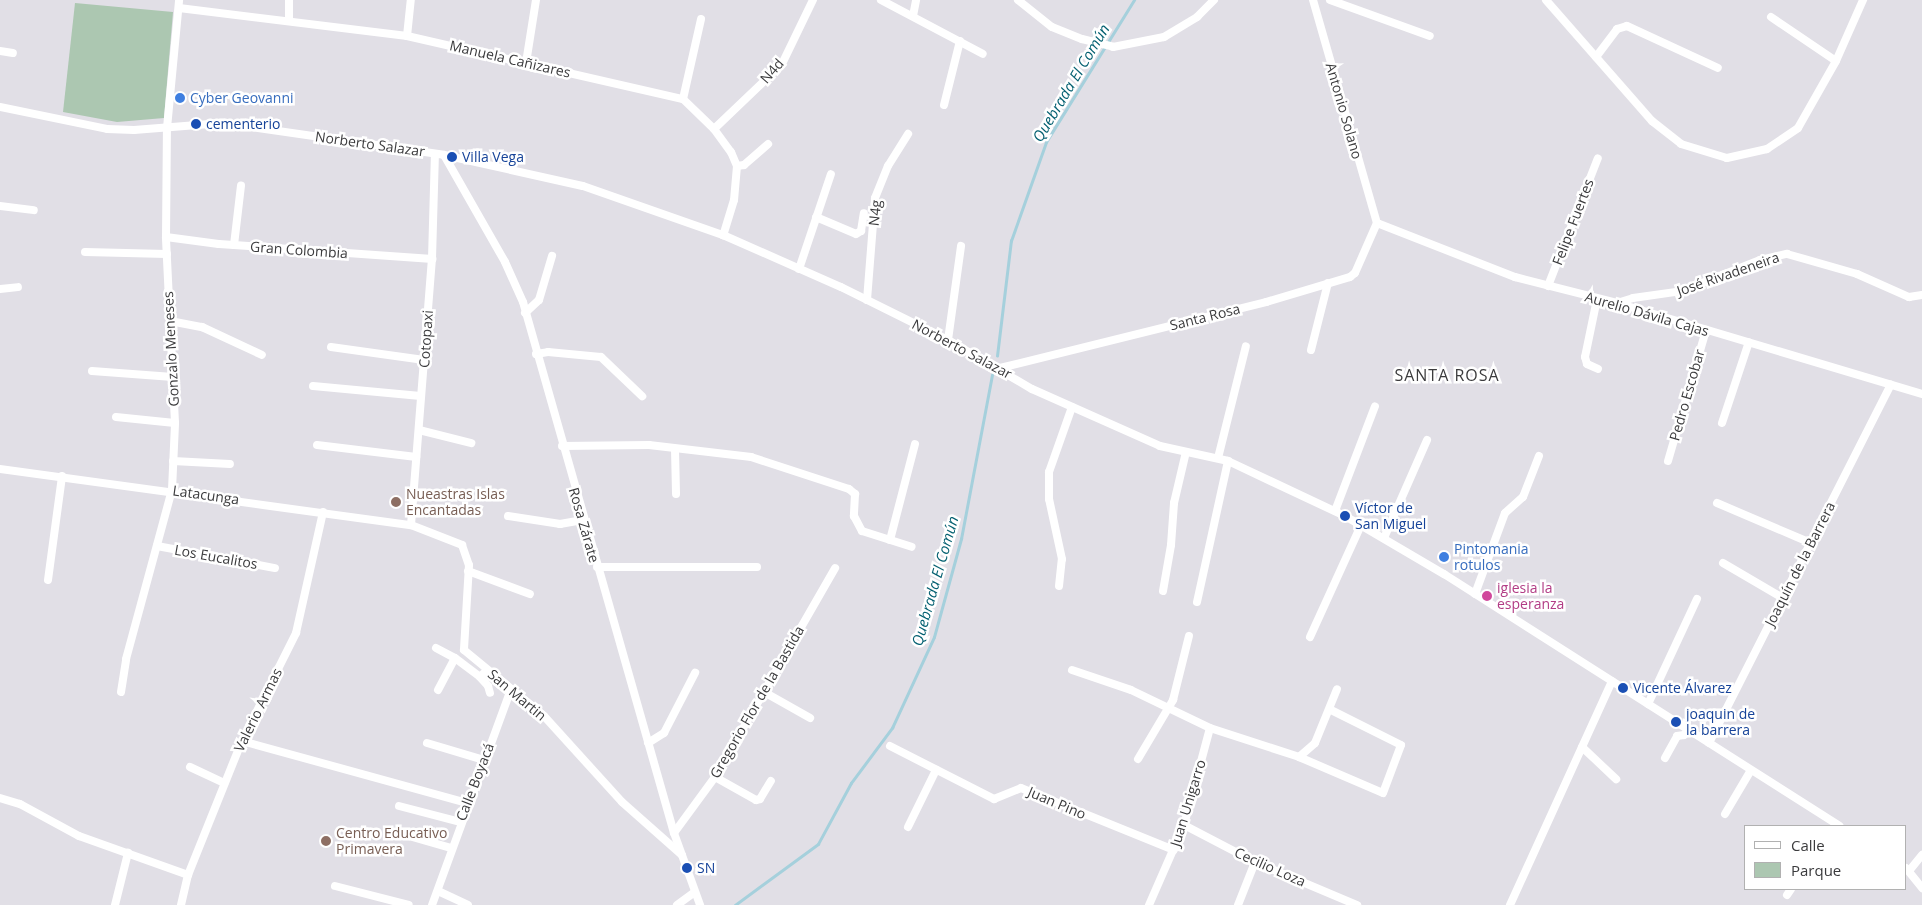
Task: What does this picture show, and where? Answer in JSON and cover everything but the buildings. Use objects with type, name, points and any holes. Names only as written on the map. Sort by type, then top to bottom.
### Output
[{"type":"street","points":[[289,0],[289,21]]},
{"type":"street","points":[[408,36],[411,0]]},
{"type":"street","points":[[526,63],[536,0]]},
{"type":"street","name":"N4d","points":[[714,128],[782,64],[813,0]]},
{"type":"street","points":[[881,0],[983,54]]},
{"type":"street","points":[[913,16],[916,0]]},
{"type":"street","points":[[1018,0],[1052,27],[1082,39],[1113,47],[1164,37],[1197,17],[1214,0]]},
{"type":"street","name":"Antonio Solano","points":[[1313,0],[1377,223]]},
{"type":"street","points":[[1330,0],[1430,36]]},
{"type":"street","points":[[1546,0],[1666,134],[1697,151],[1727,158],[1767,150],[1798,128],[1836,61],[1863,0]]},
{"type":"street","name":"Manuela Cañizares","points":[[179,4],[289,21],[408,36],[683,99]]},
{"type":"street","name":"Gonzalo Meneses","points":[[121,692],[126,660],[172,490],[175,423],[166,237],[167,128],[179,4]]},
{"type":"street","points":[[1771,18],[1836,61]]},
{"type":"street","points":[[701,19],[683,99],[714,128],[731,152],[737,166],[734,200],[723,235]]},
{"type":"street","points":[[1596,57],[1617,29],[1627,26],[1718,68]]},
{"type":"street","points":[[944,105],[960,41]]},
{"type":"street","points":[[0,51],[13,53]]},
{"type":"street","name":"Norberto Salazar","points":[[0,107],[107,129],[167,128],[223,123],[444,155],[583,186],[723,235],[799,268],[948,340],[1000,368],[1032,389],[1160,446],[1228,460],[1335,511],[1384,538],[1475,594],[1689,729],[1830,824]]},
{"type":"street","name":"N4g","points":[[867,300],[875,198],[888,166],[908,134]]},
{"type":"street","points":[[737,166],[744,165],[768,144]]},
{"type":"street","name":"Cotopaxi","points":[[411,524],[432,259],[435,154]]},
{"type":"street","name":"Rosa Zárate","points":[[444,155],[505,262],[525,313],[674,833],[700,905]]},
{"type":"street","name":"Felipe Fuertes","points":[[1548,286],[1598,158]]},
{"type":"street","points":[[799,268],[831,174]]},
{"type":"street","points":[[234,245],[241,185]]},
{"type":"street","points":[[0,206],[34,210]]},
{"type":"street","points":[[816,217],[856,234],[861,231],[864,214]]},
{"type":"street","name":"Santa Rosa","points":[[1000,368],[1266,302],[1355,273],[1377,223]]},
{"type":"street","name":"Aurelio Dávila Cajas","points":[[1377,223],[1514,277],[1617,304],[1922,394]]},
{"type":"street","name":"Gran Colombia","points":[[166,237],[234,245],[432,259]]},
{"type":"street","points":[[948,340],[961,246]]},
{"type":"street","points":[[85,252],[167,254]]},
{"type":"street","name":"José Rivadeneira","points":[[1617,304],[1633,298],[1682,291],[1760,260],[1787,254],[1857,274],[1909,296],[1922,295]]},
{"type":"street","points":[[525,313],[539,300],[552,256]]},
{"type":"street","points":[[1311,350],[1328,283]]},
{"type":"street","points":[[0,289],[18,287]]},
{"type":"street","points":[[1597,299],[1585,357],[1587,364],[1598,369]]},
{"type":"street","points":[[170,321],[202,327],[262,355]]},
{"type":"street","name":"Pedro Escobar","points":[[1668,460],[1706,330]]},
{"type":"street","points":[[1722,423],[1749,342]]},
{"type":"street","points":[[1218,458],[1246,346]]},
{"type":"street","points":[[330,347],[424,360]]},
{"type":"street","points":[[536,354],[548,352],[601,357],[642,396]]},
{"type":"street","points":[[92,371],[173,377]]},
{"type":"street","name":"Joaquín de la Barrera","points":[[1709,743],[1891,385]]},
{"type":"street","points":[[312,386],[421,396]]},
{"type":"street","points":[[1335,511],[1375,406]]},
{"type":"street","points":[[1059,586],[1062,559],[1049,499],[1049,472],[1072,407]]},
{"type":"street","points":[[116,417],[175,423]]},
{"type":"street","points":[[419,430],[471,443]]},
{"type":"street","points":[[1384,538],[1427,440]]},
{"type":"street","points":[[890,540],[915,444]]},
{"type":"street","points":[[317,445],[416,457]]},
{"type":"street","points":[[562,446],[649,445],[751,457],[849,489],[857,500],[854,516],[857,527],[862,532],[912,547]]},
{"type":"street","points":[[675,449],[676,494]]},
{"type":"street","points":[[1162,591],[1171,545],[1174,503],[1186,452]]},
{"type":"street","points":[[1475,594],[1506,513],[1523,498],[1539,456]]},
{"type":"street","points":[[173,460],[230,464]]},
{"type":"street","points":[[1197,602],[1228,460]]},
{"type":"street","name":"Latacunga","points":[[0,468],[411,524]]},
{"type":"street","points":[[48,580],[62,476]]},
{"type":"street","points":[[1717,503],[1811,543]]},
{"type":"street","name":"Valerio Armas","points":[[181,905],[188,875],[242,741],[296,633],[323,512]]},
{"type":"street","points":[[508,516],[560,524],[583,520]]},
{"type":"street","name":"San Martin","points":[[411,524],[462,546],[468,557],[462,644],[467,654],[544,716],[622,802],[682,855]]},
{"type":"street","points":[[1310,637],[1361,525]]},
{"type":"street","name":"Los Eucalitos","points":[[156,546],[275,568]]},
{"type":"street","points":[[1723,563],[1783,598]]},
{"type":"street","points":[[597,567],[757,567]]},
{"type":"street","name":"Gregorio Flor de la Bastida","points":[[674,833],[715,777],[835,568]]},
{"type":"street","points":[[468,571],[530,594]]},
{"type":"street","points":[[1648,704],[1697,599]]},
{"type":"street","points":[[1138,759],[1169,707],[1189,636]]},
{"type":"street","points":[[436,648],[455,658],[480,677],[488,686],[490,693]]},
{"type":"street","points":[[438,690],[455,658]]},
{"type":"street","points":[[480,677],[487,670]]},
{"type":"street","points":[[1072,670],[1169,707],[1210,728],[1300,757],[1377,793],[1386,789],[1401,745],[1331,710]]},
{"type":"street","points":[[648,743],[664,733],[695,673]]},
{"type":"street","points":[[1510,905],[1612,682]]},
{"type":"street","name":"Calle Boyacá","points":[[432,905],[460,822],[511,689]]},
{"type":"street","points":[[1300,757],[1316,743],[1331,710],[1337,690]]},
{"type":"street","points":[[764,692],[810,718]]},
{"type":"street","name":"Juan Unigarro","points":[[1149,905],[1184,825],[1210,728]]},
{"type":"street","points":[[1665,758],[1676,736],[1684,735],[1689,729]]},
{"type":"street","points":[[242,741],[467,803]]},
{"type":"street","points":[[427,743],[484,760]]},
{"type":"street","name":"Juan Pino","points":[[890,746],[994,799],[1021,788],[1174,850]]},
{"type":"street","points":[[1582,747],[1616,779]]},
{"type":"street","points":[[190,768],[225,783]]},
{"type":"street","points":[[908,827],[936,770]]},
{"type":"street","points":[[1725,814],[1751,770]]},
{"type":"street","points":[[715,777],[756,800],[771,781]]},
{"type":"street","points":[[0,798],[20,804],[79,836],[188,875]]},
{"type":"street","points":[[399,806],[460,822]]},
{"type":"street","name":"Cecilio Loza","points":[[1184,825],[1255,862],[1357,905]]},
{"type":"street","points":[[388,830],[451,848]]},
{"type":"street","points":[[115,905],[128,854]]},
{"type":"street","points":[[1922,855],[1908,870],[1922,888]]},
{"type":"street","points":[[1238,905],[1255,862]]},
{"type":"street","points":[[335,886],[409,905]]},
{"type":"street","points":[[438,891],[468,905]]},
{"type":"street","points":[[677,905],[695,892]]},
{"type":"green space","points":[[75,3],[173,12],[164,118],[117,122],[63,112]]},
{"type":"waterway","name":"Quebrada El Común","points":[[997,356],[1011,241],[1046,142],[1134,0]]},
{"type":"waterway","name":"Quebrada El Común","points":[[735,905],[818,844],[851,783],[892,728],[934,637],[961,539],[992,375]]},
{"type":"place","name":"Cyber Geovanni","points":[[180,98]]},
{"type":"place","name":"cementerio","points":[[196,124]]},
{"type":"place","name":"Villa Vega","points":[[452,157]]},
{"type":"place","name":"Nueastras Islas Encantadas","points":[[396,502]]},
{"type":"place","name":"Víctor de San Miguel","points":[[1345,516]]},
{"type":"place","name":"Pintomania rotulos","points":[[1444,557]]},
{"type":"place","name":"iglesia la esperanza","points":[[1487,596]]},
{"type":"place","name":"Vicente Álvarez","points":[[1623,688]]},
{"type":"place","name":"joaquin de la barrera","points":[[1676,722]]},
{"type":"place","name":"Centro Educativo Primavera","points":[[326,841]]},
{"type":"place","name":"SN","points":[[687,868]]},
{"type":"district","name":"SANTA ROSA","points":[[1447,375]]}]
